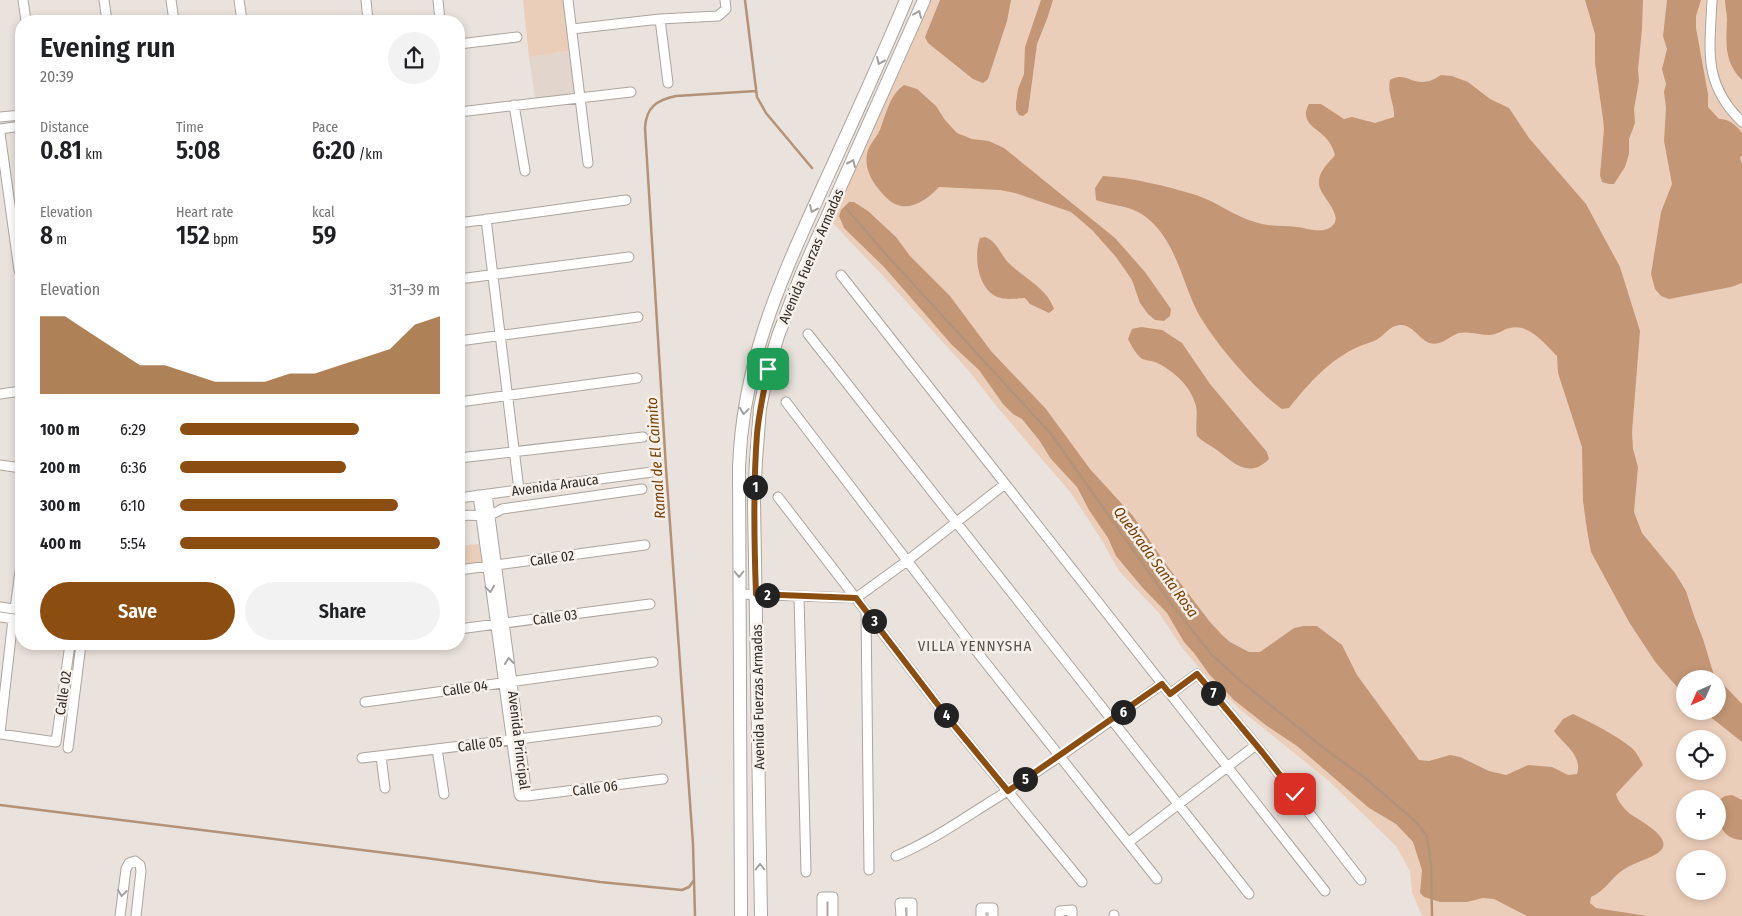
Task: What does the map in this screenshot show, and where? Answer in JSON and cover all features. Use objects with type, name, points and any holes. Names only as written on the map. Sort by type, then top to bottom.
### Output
[{"type":"street","points":[[23,0],[25,15]]},
{"type":"street","points":[[104,0],[106,15]]},
{"type":"street","points":[[171,0],[173,15]]},
{"type":"street","points":[[239,0],[241,15]]},
{"type":"street","points":[[366,0],[367,15]]},
{"type":"street","points":[[438,0],[439,15]]},
{"type":"street","points":[[568,0],[588,163]]},
{"type":"street","points":[[572,29],[660,19],[718,16],[726,9],[725,0]]},
{"type":"street","name":"Avenida Fuerzas Armadas","points":[[741,916],[740,442],[747,390],[756,352],[769,311],[790,259],[906,0]]},
{"type":"street","name":"Avenida Fuerzas Armadas","points":[[761,916],[754,502],[760,408],[768,369],[792,295],[924,0]]},
{"type":"street","points":[[1712,0],[1710,50],[1713,80],[1724,101],[1742,122]]},
{"type":"street","points":[[660,19],[668,83]]},
{"type":"street","points":[[465,43],[517,37]]},
{"type":"street","points":[[465,111],[631,92]]},
{"type":"street","points":[[514,105],[525,172]]},
{"type":"street","points":[[0,117],[15,115]]},
{"type":"street","points":[[0,129],[15,127]]},
{"type":"street","points":[[0,134],[15,241]]},
{"type":"street","points":[[465,222],[626,200]]},
{"type":"street","points":[[486,220],[519,490]]},
{"type":"street","points":[[465,279],[629,257]]},
{"type":"street","points":[[841,275],[1325,891]]},
{"type":"street","points":[[465,340],[638,317]]},
{"type":"street","points":[[808,334],[1249,894]]},
{"type":"street","points":[[465,401],[637,378]]},
{"type":"street","points":[[0,394],[15,391]]},
{"type":"street","points":[[786,402],[1157,879]]},
{"type":"street","points":[[465,457],[643,437]]},
{"type":"street","points":[[0,465],[15,467]]},
{"type":"street","name":"Avenida Arauca","points":[[465,497],[652,472]]},
{"type":"street","points":[[739,594],[856,598],[1005,484]]},
{"type":"street","points":[[465,515],[486,516],[502,508],[642,489]]},
{"type":"street","name":"Avenida Principal","points":[[483,495],[515,740],[518,792],[520,796],[527,796]]},
{"type":"street","points":[[778,498],[948,718],[1082,882]]},
{"type":"street","name":"Calle 02","points":[[465,569],[645,545]]},
{"type":"street","points":[[799,596],[806,872]]},
{"type":"street","name":"Calle 03","points":[[465,628],[650,604]]},
{"type":"street","points":[[0,607],[15,609]]},
{"type":"street","points":[[866,611],[869,870]]},
{"type":"street","points":[[0,617],[15,619]]},
{"type":"street","points":[[0,734],[15,633]]},
{"type":"street","name":"Calle 02","points":[[0,734],[56,742],[69,650]]},
{"type":"street","points":[[68,748],[80,650]]},
{"type":"street","name":"Calle 04","points":[[365,702],[654,662]]},
{"type":"street","points":[[1170,694],[1197,674],[1256,744],[1361,880]]},
{"type":"street","points":[[896,856],[913,849],[1008,791],[1162,684]]},
{"type":"street","name":"Calle 05","points":[[362,758],[657,721]]},
{"type":"street","points":[[1128,842],[1256,744]]},
{"type":"street","points":[[436,749],[444,794]]},
{"type":"street","points":[[380,756],[385,788]]},
{"type":"street","name":"Calle 06","points":[[527,796],[663,779]]},
{"type":"street","points":[[120,916],[126,869],[129,863],[134,861],[140,864],[141,871],[136,916]]},
{"type":"street","points":[[822,916],[822,897],[833,896],[833,916]]},
{"type":"street","points":[[900,916],[900,903],[912,903],[912,916]]},
{"type":"street","points":[[981,916],[980,908],[993,908],[993,916]]},
{"type":"street","points":[[1060,916],[1060,911],[1072,910],[1072,916]]},
{"type":"shaded area","points":[[523,0],[568,0],[575,50],[529,57]]},
{"type":"shaded area","points":[[924,0],[1742,0],[1742,916],[1422,916],[1412,892],[1410,871],[1396,846],[1329,781],[1242,711],[1219,690],[1183,649],[1159,613],[1119,571],[1071,493],[969,371],[827,217]]},
{"type":"shaded area","points":[[940,0],[1011,0],[1007,21],[988,79],[983,83],[973,79],[928,43],[925,37]]},
{"type":"shaded area","points":[[1041,0],[1053,0],[1037,44],[1028,112],[1023,116],[1019,115],[1016,110],[1018,89],[1024,74],[1025,47]]},
{"type":"shaded area","points":[[1585,0],[1643,0],[1638,70],[1639,81],[1634,109],[1635,123],[1629,139],[1629,154],[1625,167],[1614,184],[1602,182],[1600,175],[1604,129],[1595,63],[1595,34]]},
{"type":"shaded area","points":[[1667,0],[1701,0],[1696,16],[1696,28],[1708,94],[1708,107],[1719,119],[1732,123],[1742,133],[1742,155],[1740,158],[1742,164],[1742,283],[1731,287],[1669,299],[1661,296],[1655,289],[1651,274],[1661,212],[1672,184],[1664,141],[1666,108],[1664,92],[1666,84],[1662,69],[1667,49],[1663,36]]},
{"type":"shaded area","points":[[1725,0],[1742,0],[1742,80],[1732,66],[1727,52]]},
{"type":"shaded area","points":[[575,50],[581,98],[536,103],[529,57]]},
{"type":"shaded area","points":[[1441,75],[1452,76],[1468,82],[1490,99],[1509,108],[1529,138],[1586,204],[1620,267],[1640,331],[1632,432],[1633,449],[1638,467],[1634,512],[1642,533],[1675,573],[1686,591],[1712,670],[1676,670],[1676,686],[1656,663],[1629,622],[1591,552],[1583,501],[1582,447],[1558,373],[1557,356],[1530,331],[1517,327],[1492,335],[1459,333],[1442,342],[1433,344],[1406,326],[1396,326],[1372,342],[1349,351],[1339,358],[1312,381],[1289,408],[1282,409],[1235,364],[1204,323],[1191,299],[1170,247],[1154,224],[1132,209],[1096,200],[1095,188],[1103,176],[1115,177],[1150,183],[1196,195],[1260,224],[1314,230],[1327,229],[1335,223],[1336,217],[1320,189],[1319,179],[1324,168],[1335,155],[1325,137],[1307,119],[1306,110],[1309,104],[1321,104],[1344,119],[1352,117],[1375,123],[1394,117],[1389,85],[1390,80],[1402,77],[1418,82],[1432,80]]},
{"type":"shaded area","points":[[904,85],[917,89],[936,106],[957,133],[972,139],[989,141],[1004,148],[1115,238],[1145,272],[1171,309],[1170,316],[1164,321],[1155,320],[1148,314],[1140,303],[1132,280],[1116,257],[1092,230],[1071,212],[1015,193],[1000,190],[939,187],[919,203],[907,206],[895,204],[887,199],[870,175],[867,167],[867,154],[880,131],[892,98]]},
{"type":"shaded area","points":[[849,202],[854,202],[868,211],[896,237],[910,256],[950,296],[991,351],[1046,409],[1090,469],[1133,516],[1165,563],[1210,622],[1230,642],[1249,652],[1260,652],[1294,628],[1317,626],[1342,645],[1357,675],[1419,760],[1429,761],[1450,755],[1460,757],[1489,771],[1506,775],[1528,765],[1552,767],[1568,775],[1577,774],[1578,767],[1575,755],[1554,731],[1563,719],[1573,714],[1596,725],[1632,748],[1643,765],[1616,794],[1621,804],[1629,813],[1660,836],[1663,848],[1658,853],[1621,871],[1601,891],[1591,897],[1590,903],[1596,908],[1647,916],[1527,916],[1494,899],[1483,898],[1467,902],[1440,902],[1424,897],[1420,893],[1422,870],[1413,842],[1396,824],[1369,808],[1297,746],[1267,726],[1234,700],[1209,674],[1184,642],[1167,613],[1116,556],[1108,538],[1089,510],[1077,487],[1051,459],[1022,419],[1013,414],[1003,404],[979,370],[952,345],[884,267],[844,228],[839,216],[841,210]]},
{"type":"shaded area","points":[[985,237],[994,243],[1012,266],[1046,294],[1054,309],[1049,313],[1030,304],[1025,298],[1001,298],[993,295],[987,289],[979,273],[977,254],[980,238]]},
{"type":"shaded area","points":[[1141,327],[1162,330],[1182,343],[1210,384],[1267,452],[1269,459],[1254,468],[1240,466],[1197,436],[1196,406],[1186,385],[1162,365],[1141,358],[1129,341],[1132,329]]},
{"type":"shaded area","points":[[479,544],[482,564],[465,566],[465,545]]},
{"type":"shaded area","points":[[1726,687],[1742,704],[1742,742],[1714,720],[1726,720]]},
{"type":"shaded area","points":[[1732,795],[1742,800],[1742,840],[1735,839],[1726,834],[1726,796]]},
{"type":"waterway","name":"Quebrada Santa Rosa","points":[[745,0],[757,97],[766,113],[812,168]]},
{"type":"waterway","name":"Ramal de El Caimito","points":[[695,916],[693,844],[666,468],[645,128],[650,110],[663,100],[676,96],[756,91]]},
{"type":"waterway","name":"Quebrada Santa Rosa","points":[[846,208],[1051,434],[1170,602],[1211,654],[1243,683],[1325,749],[1364,777],[1416,822],[1427,836],[1431,866],[1432,916]]},
{"type":"waterway","points":[[0,805],[426,858],[600,882],[682,890],[689,887],[694,880]]},
{"type":"district","name":"VILLA YENNYSHA","points":[[975,646]]},
{"type":"route","points":[[768,369],[757,432],[754,502],[756,594],[856,598],[948,718],[1008,791],[1162,684],[1170,694],[1197,674],[1295,794]]}]
